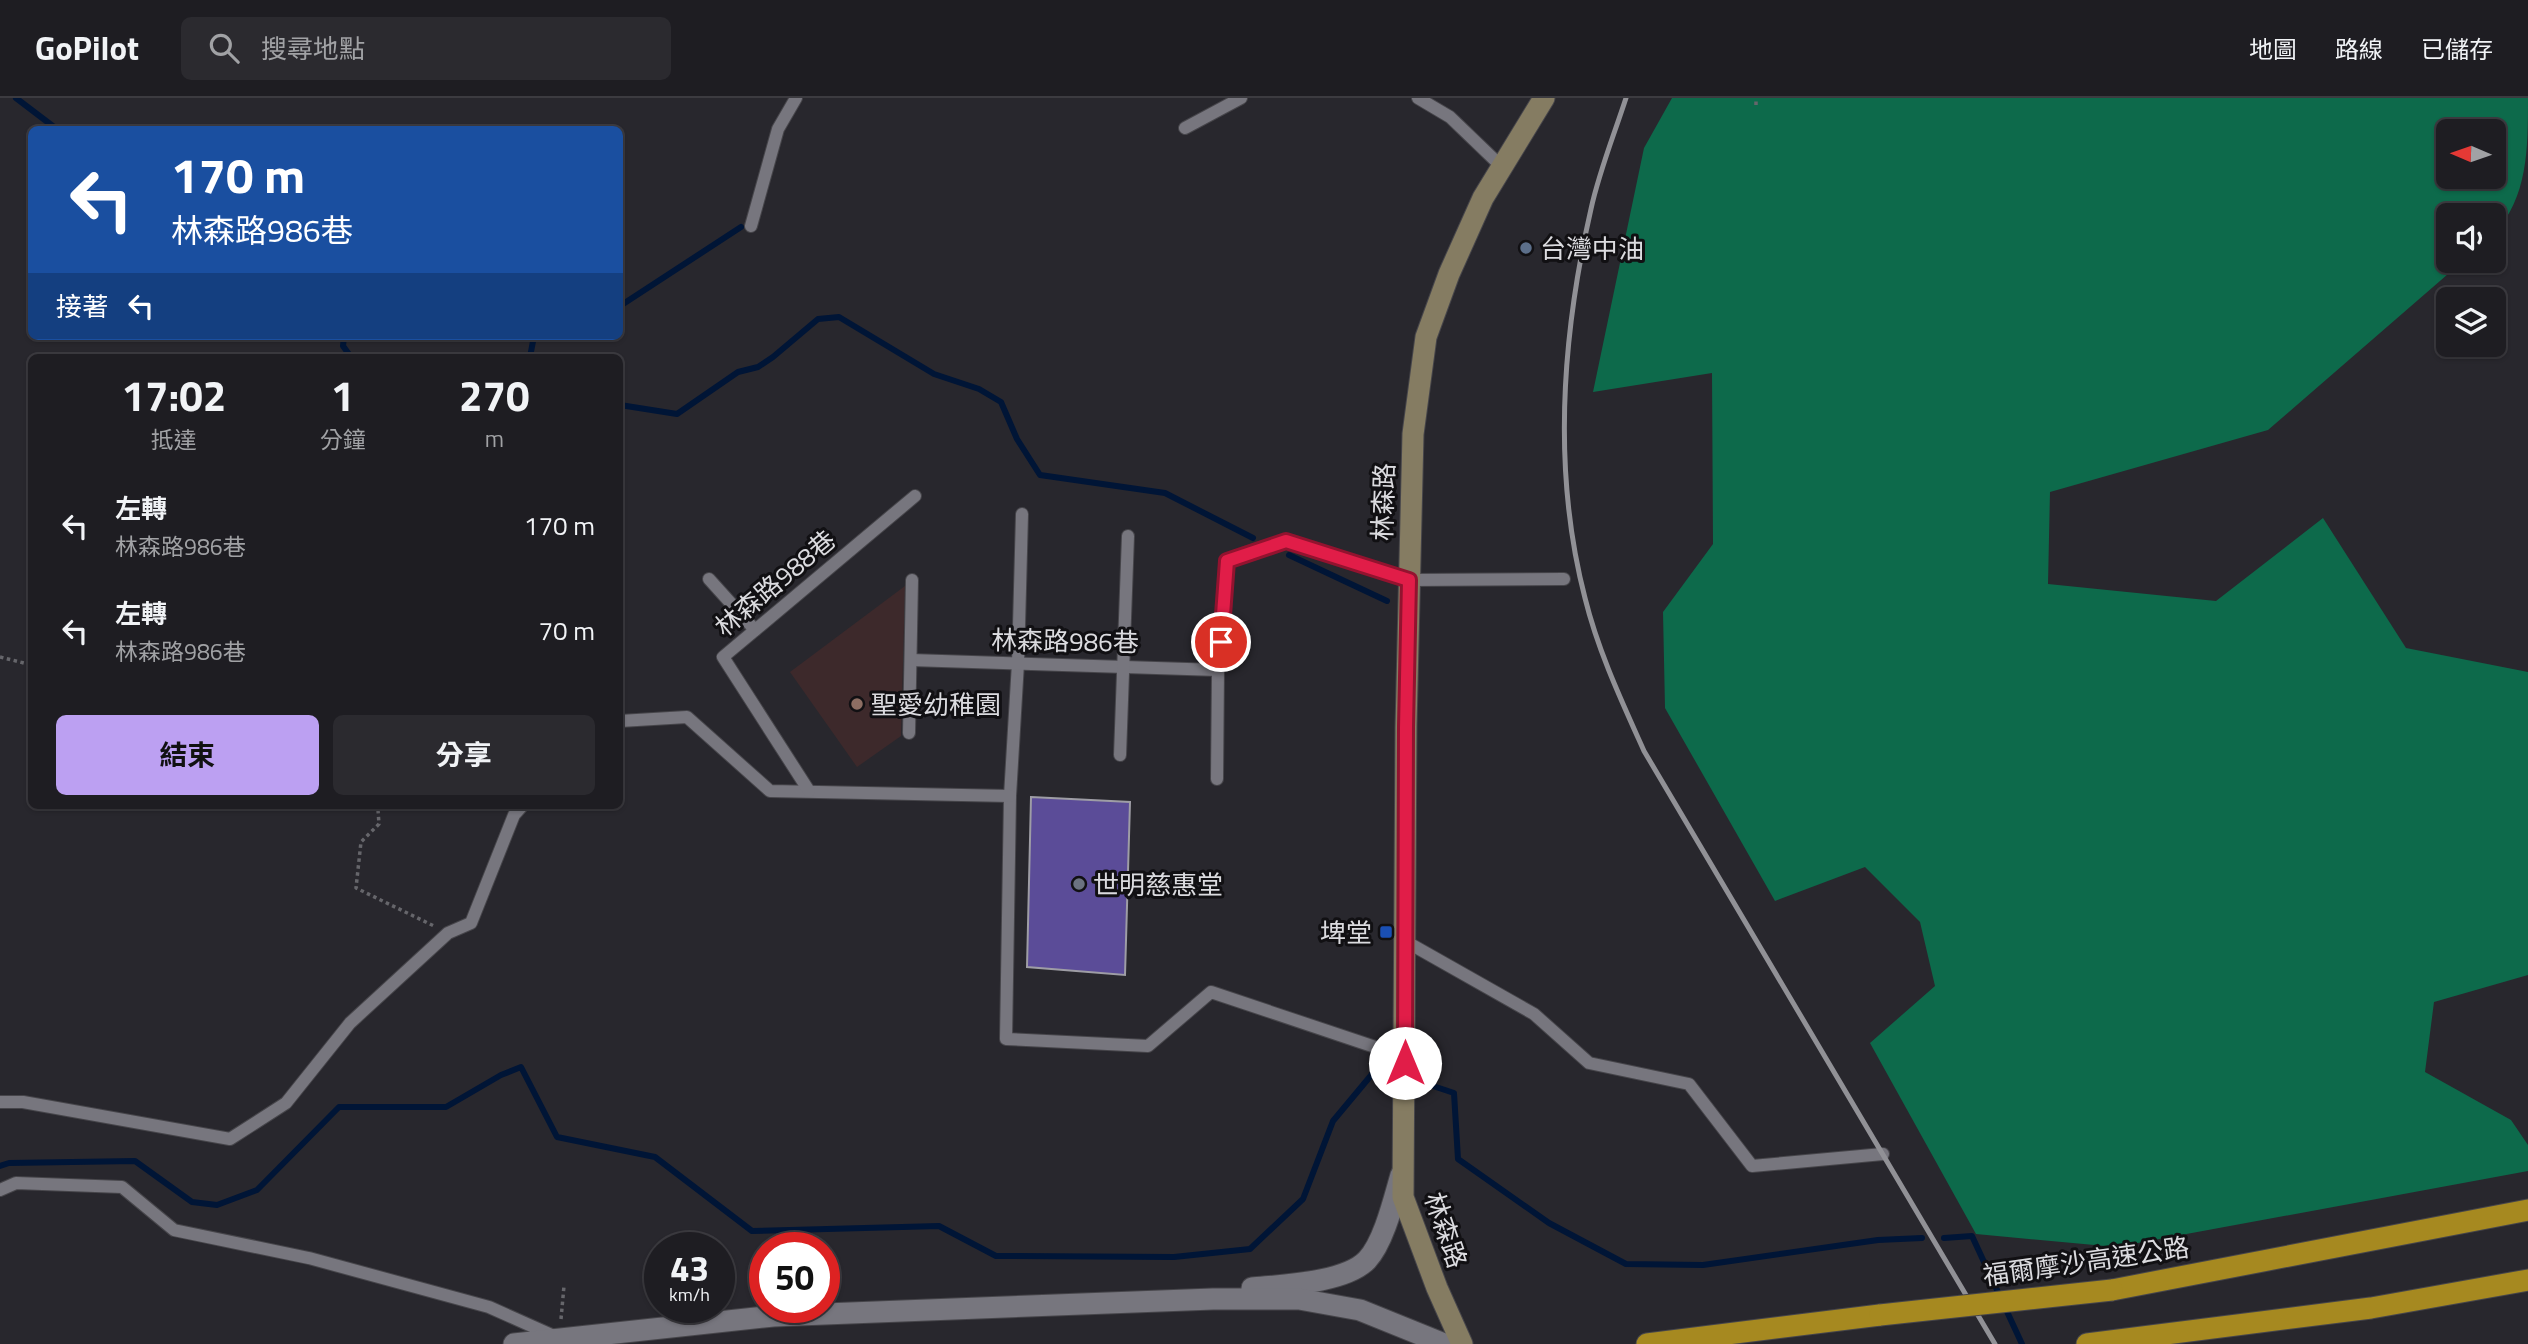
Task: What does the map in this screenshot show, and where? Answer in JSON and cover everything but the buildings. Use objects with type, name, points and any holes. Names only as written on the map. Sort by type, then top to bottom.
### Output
[{"type":"highway","name":"福爾摩沙高速公路","points":[[1647,1344],[2112,1290],[2528,1210]]},
{"type":"highway","points":[[2087,1344],[2371,1308],[2528,1280]]},
{"type":"main road","name":"林森路","points":[[1462,1344],[1437,1288],[1404,1197],[1406,727],[1413,434],[1426,337],[1449,274],[1483,198],[1544,98]]},
{"type":"street","points":[[1213,1299],[1242,1290],[1329,1280],[1367,1261],[1388,1221],[1403,1169]]},
{"type":"street","points":[[514,1344],[773,1316],[1213,1299],[1299,1299],[1360,1310],[1444,1344]]},
{"type":"lane","points":[[751,226],[778,129],[796,98]]},
{"type":"lane","points":[[1185,128],[1241,98]]},
{"type":"lane","points":[[1418,98],[1450,117],[1502,167]]},
{"type":"lane","name":"林森路988巷","points":[[809,791],[723,657],[915,496]]},
{"type":"lane","points":[[1022,514],[1018,663],[1010,796],[1006,1039],[1148,1046],[1211,992],[1405,1060]]},
{"type":"lane","points":[[1120,755],[1128,536]]},
{"type":"lane","points":[[1217,779],[1218,670],[1227,561],[1286,541],[1409,580],[1564,579]]},
{"type":"lane","points":[[709,579],[755,630]]},
{"type":"lane","points":[[909,733],[912,580]]},
{"type":"lane","name":"林森路986巷","points":[[911,660],[1218,670]]},
{"type":"lane","points":[[623,721],[687,718],[770,791],[1010,796]]},
{"type":"lane","points":[[0,1102],[23,1102],[230,1139],[286,1103],[350,1023],[448,933],[471,923],[514,815],[519,809]]},
{"type":"lane","points":[[1405,941],[1534,1014],[1588,1063],[1689,1084],[1752,1166],[1883,1154]]},
{"type":"lane","points":[[0,1190],[16,1183],[122,1187],[174,1230],[309,1258],[489,1307],[559,1339]]},
{"type":"path","points":[[1756,98],[1756,105]]},
{"type":"path","points":[[0,657],[28,664]]},
{"type":"path","points":[[377,809],[379,824],[361,842],[356,888],[448,933]]},
{"type":"path","points":[[559,1339],[564,1286]]},
{"type":"shaded area","name":"聖愛幼稚園","points":[[905,586],[901,736],[857,767],[790,672]]},
{"type":"green space","points":[[1672,98],[2528,98],[2524,171],[2514,204],[2506,218],[2506,203],[2436,203],[2436,273],[2449,273],[2268,430],[2050,492],[2048,584],[2216,601],[2323,518],[2406,648],[2528,672],[2528,975],[2434,1002],[2425,1072],[2511,1120],[2528,1145],[2528,1171],[2116,1247],[1976,1234],[1870,1043],[1935,986],[1920,922],[1865,867],[1775,901],[1665,708],[1663,612],[1713,544],[1712,373],[1593,392],[1644,148]]},
{"type":"waterway","points":[[16,98],[53,126]]},
{"type":"waterway","points":[[623,304],[741,227]]},
{"type":"waterway","points":[[623,405],[677,414],[738,372],[758,367],[773,357],[818,319],[839,317],[934,374],[979,389],[1001,402],[1017,439],[1040,475],[1165,493],[1253,538]]},
{"type":"waterway","points":[[344,340],[343,346],[349,354]]},
{"type":"waterway","points":[[531,354],[533,340]]},
{"type":"waterway","points":[[1289,555],[1387,601]]},
{"type":"waterway","points":[[0,1166],[9,1163],[135,1161],[192,1202],[217,1205],[257,1190],[339,1107],[446,1107],[501,1075],[521,1067],[557,1137],[655,1157],[752,1231],[939,1226],[996,1256],[1174,1257],[1250,1249],[1303,1199],[1333,1121],[1378,1067],[1399,1074]]},
{"type":"waterway","points":[[1409,1078],[1454,1093],[1458,1159],[1549,1223],[1626,1264],[1703,1265],[1878,1240],[1922,1238]]},
{"type":"waterway","points":[[1944,1238],[1972,1236],[2022,1344]]},
{"type":"railway","points":[[1626,98],[1602,167],[1591,209],[1573,306],[1568,354],[1565,404],[1568,502],[1590,618],[1611,676],[1644,751],[1995,1344]]},
{"type":"place","name":"台灣中油","points":[[1526,248]]},
{"type":"place","name":"聖愛幼稚園","points":[[857,704]]},
{"type":"place","name":"世明慈惠堂","points":[[1079,884]]},
{"type":"place","name":"埤堂","points":[[1386,932]]},
{"type":"route","points":[[1221,642],[1227,561],[1286,541],[1409,580],[1405,1063]]}]
